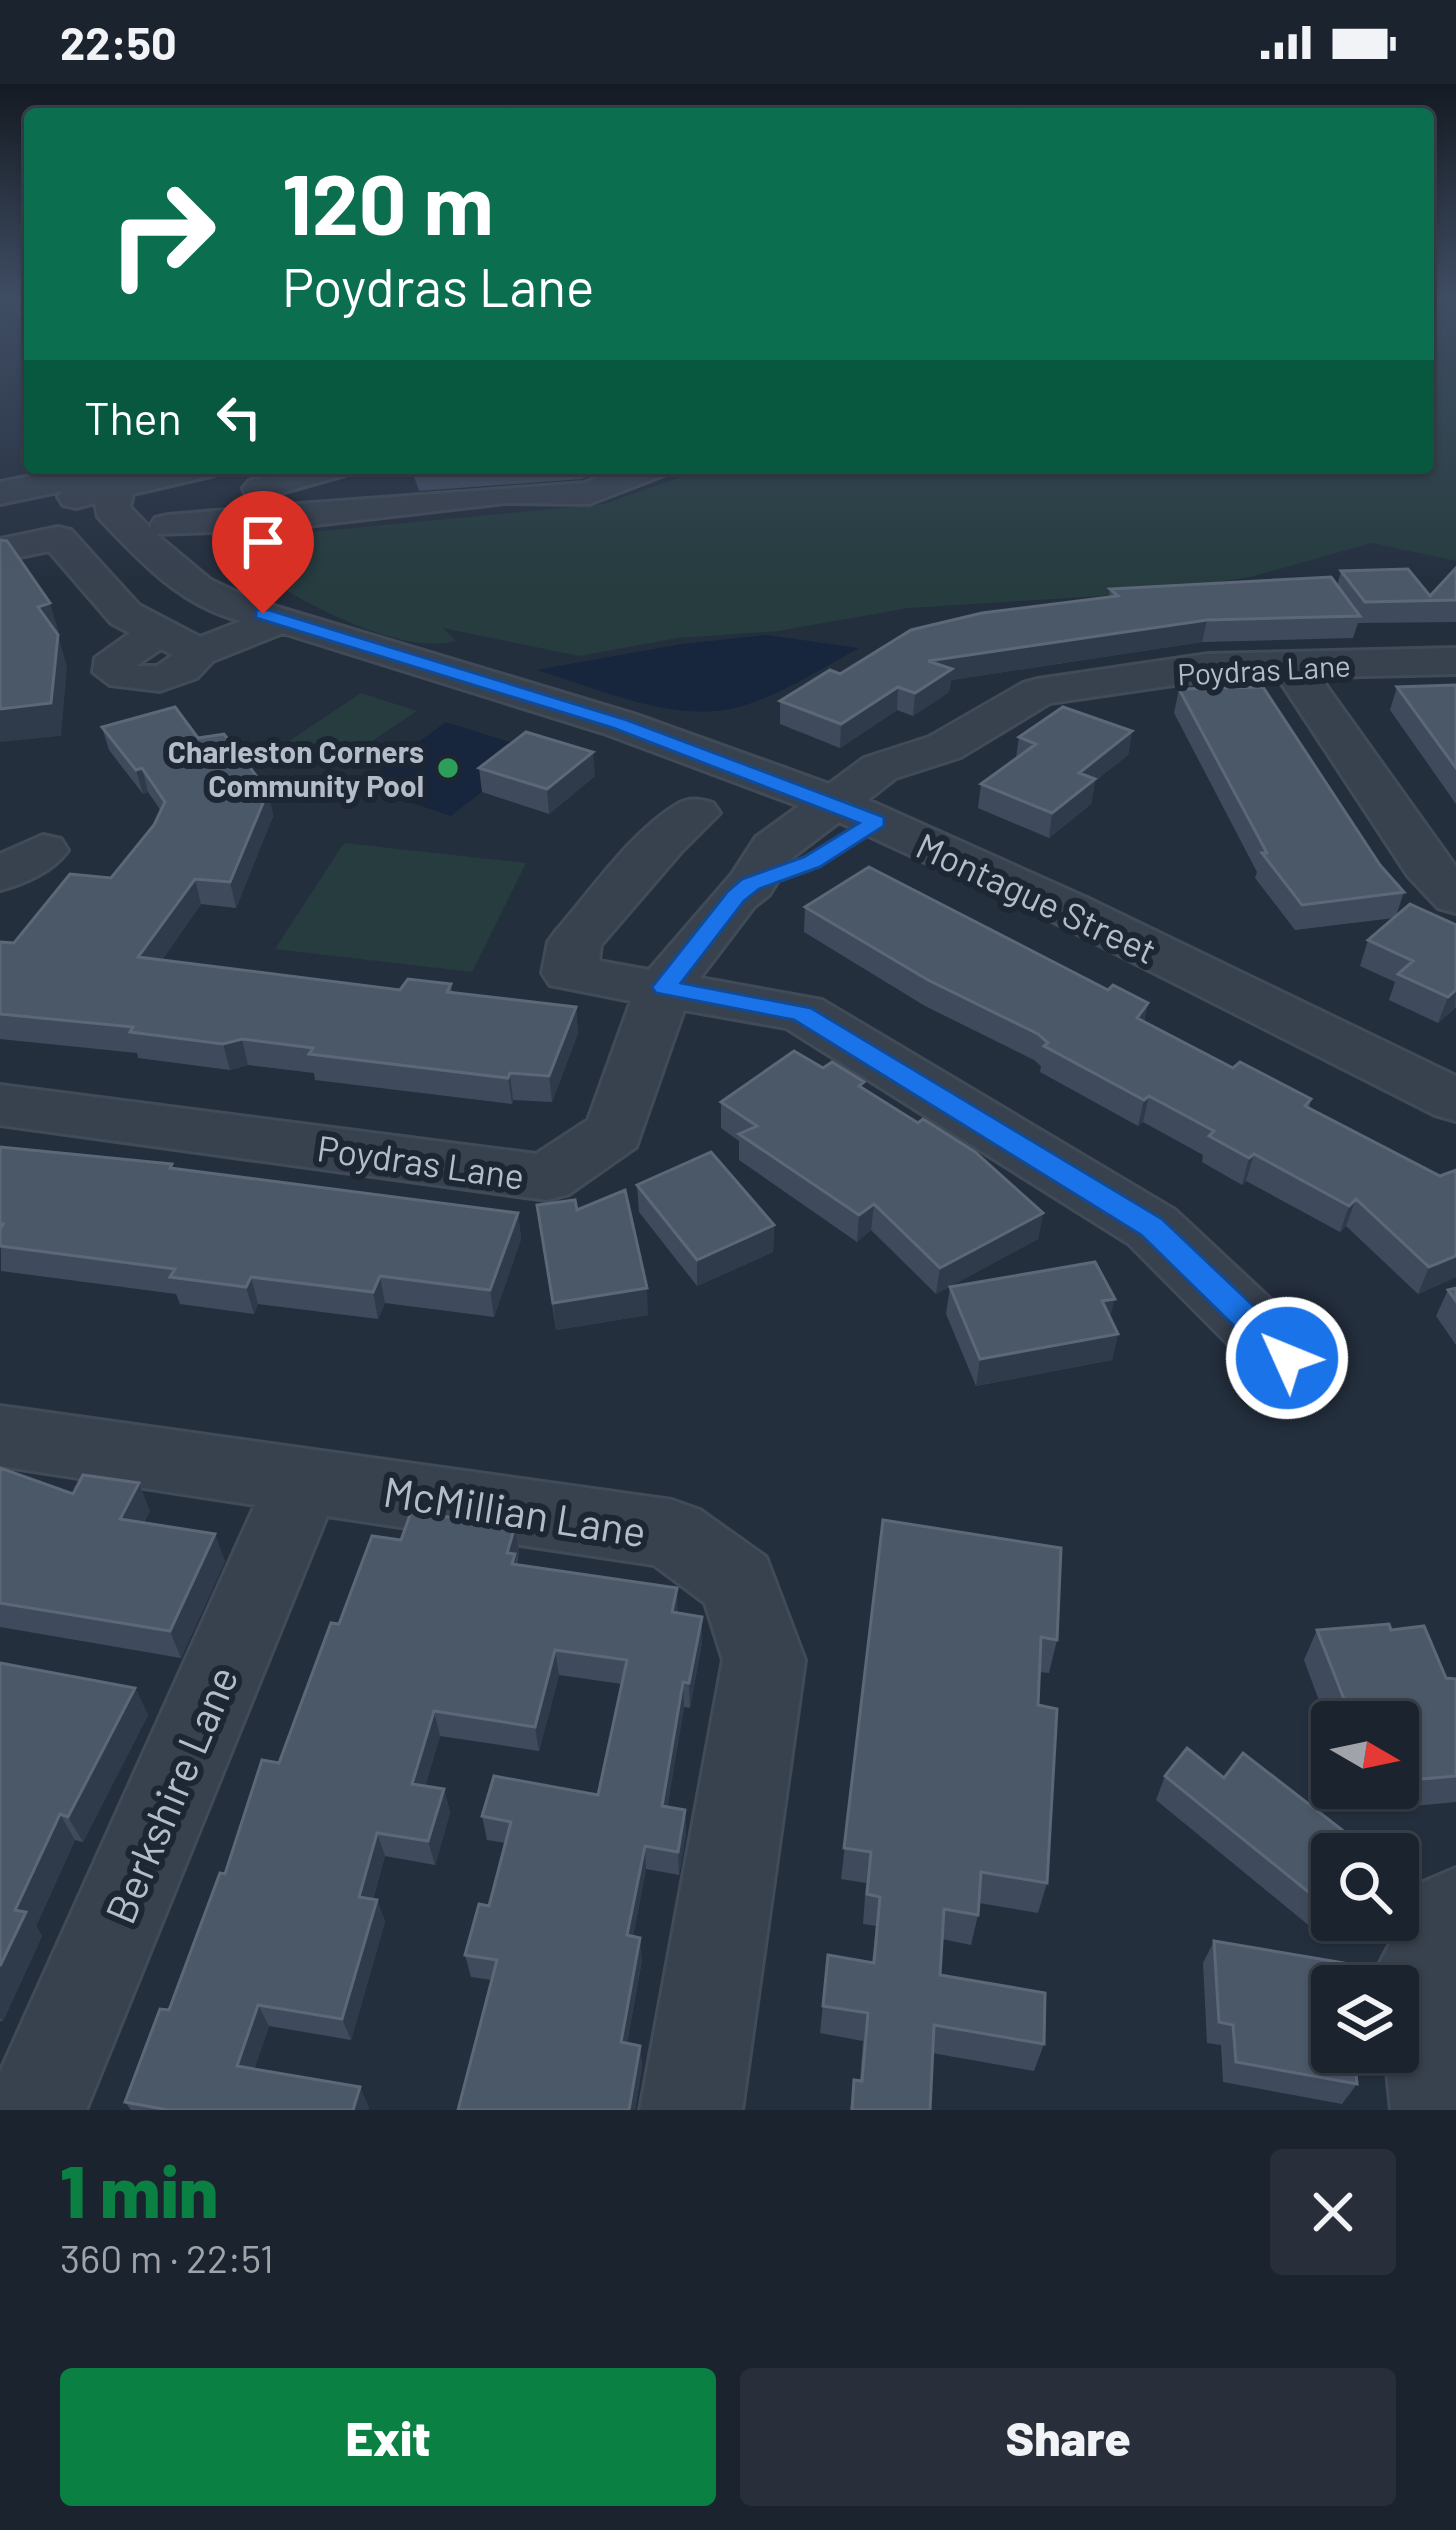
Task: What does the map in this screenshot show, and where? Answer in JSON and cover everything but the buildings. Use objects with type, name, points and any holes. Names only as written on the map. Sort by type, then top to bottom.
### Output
[{"type":"street","points":[[0,493],[150,474]]},
{"type":"street","points":[[272,519],[261,488],[311,474]]},
{"type":"street","points":[[390,474],[402,506]]},
{"type":"street","points":[[168,526],[504,496],[589,493],[637,474]]},
{"type":"street","points":[[0,513],[107,479]]},
{"type":"street","name":"Montague Street","points":[[107,479],[146,500],[196,555],[272,617]]},
{"type":"street","name":"Montague Street","points":[[107,479],[111,508],[166,566],[229,609],[272,617],[620,724],[854,812],[1036,894],[1456,1101]]},
{"type":"street","points":[[0,550],[58,538],[125,614],[197,652]]},
{"type":"street","points":[[160,632],[116,658],[114,672],[154,680],[182,670],[197,652],[272,617]]},
{"type":"street","name":"Poydras Lane","points":[[0,1106],[547,1178],[614,1132],[664,987],[736,896],[751,884],[812,862],[854,812],[934,777],[945,747],[1038,692],[1208,667],[1456,661]]},
{"type":"street","points":[[1291,666],[1426,865],[1456,897]]},
{"type":"street","points":[[696,813],[663,841],[575,942],[569,973],[802,1013],[1152,1227],[1287,1358]]},
{"type":"street","name":"McMillian Lane","points":[[0,1436],[672,1534],[738,1582],[764,1660],[691,2110]]},
{"type":"street","name":"Berkshire Lane","points":[[35,2110],[305,1478]]},
{"type":"street","points":[[1442,2110],[1423,1972],[1456,1915]]},
{"type":"green space","points":[[1434,394],[1456,394],[1456,561],[1372,543],[1250,577],[1150,593],[909,608],[778,631],[678,638],[579,656],[443,628],[456,641],[403,640],[343,619],[238,561],[259,537],[604,504],[684,476],[1434,474]]},
{"type":"green space","points":[[361,693],[417,711],[330,769],[274,751]]},
{"type":"green space","points":[[344,843],[526,863],[472,972],[275,949]]},
{"type":"water","points":[[766,635],[859,648],[773,694],[718,711],[638,702],[536,670],[682,644]]},
{"type":"water","name":"Charleston Corners Community Pool","points":[[446,722],[535,750],[451,816],[359,785]]},
{"type":"place","name":"Charleston Corners Community Pool","points":[[448,768]]},
{"type":"route","points":[[263,614],[620,724],[876,822],[812,862],[751,884],[736,896],[664,987],[802,1013],[1152,1227],[1287,1358]]}]
